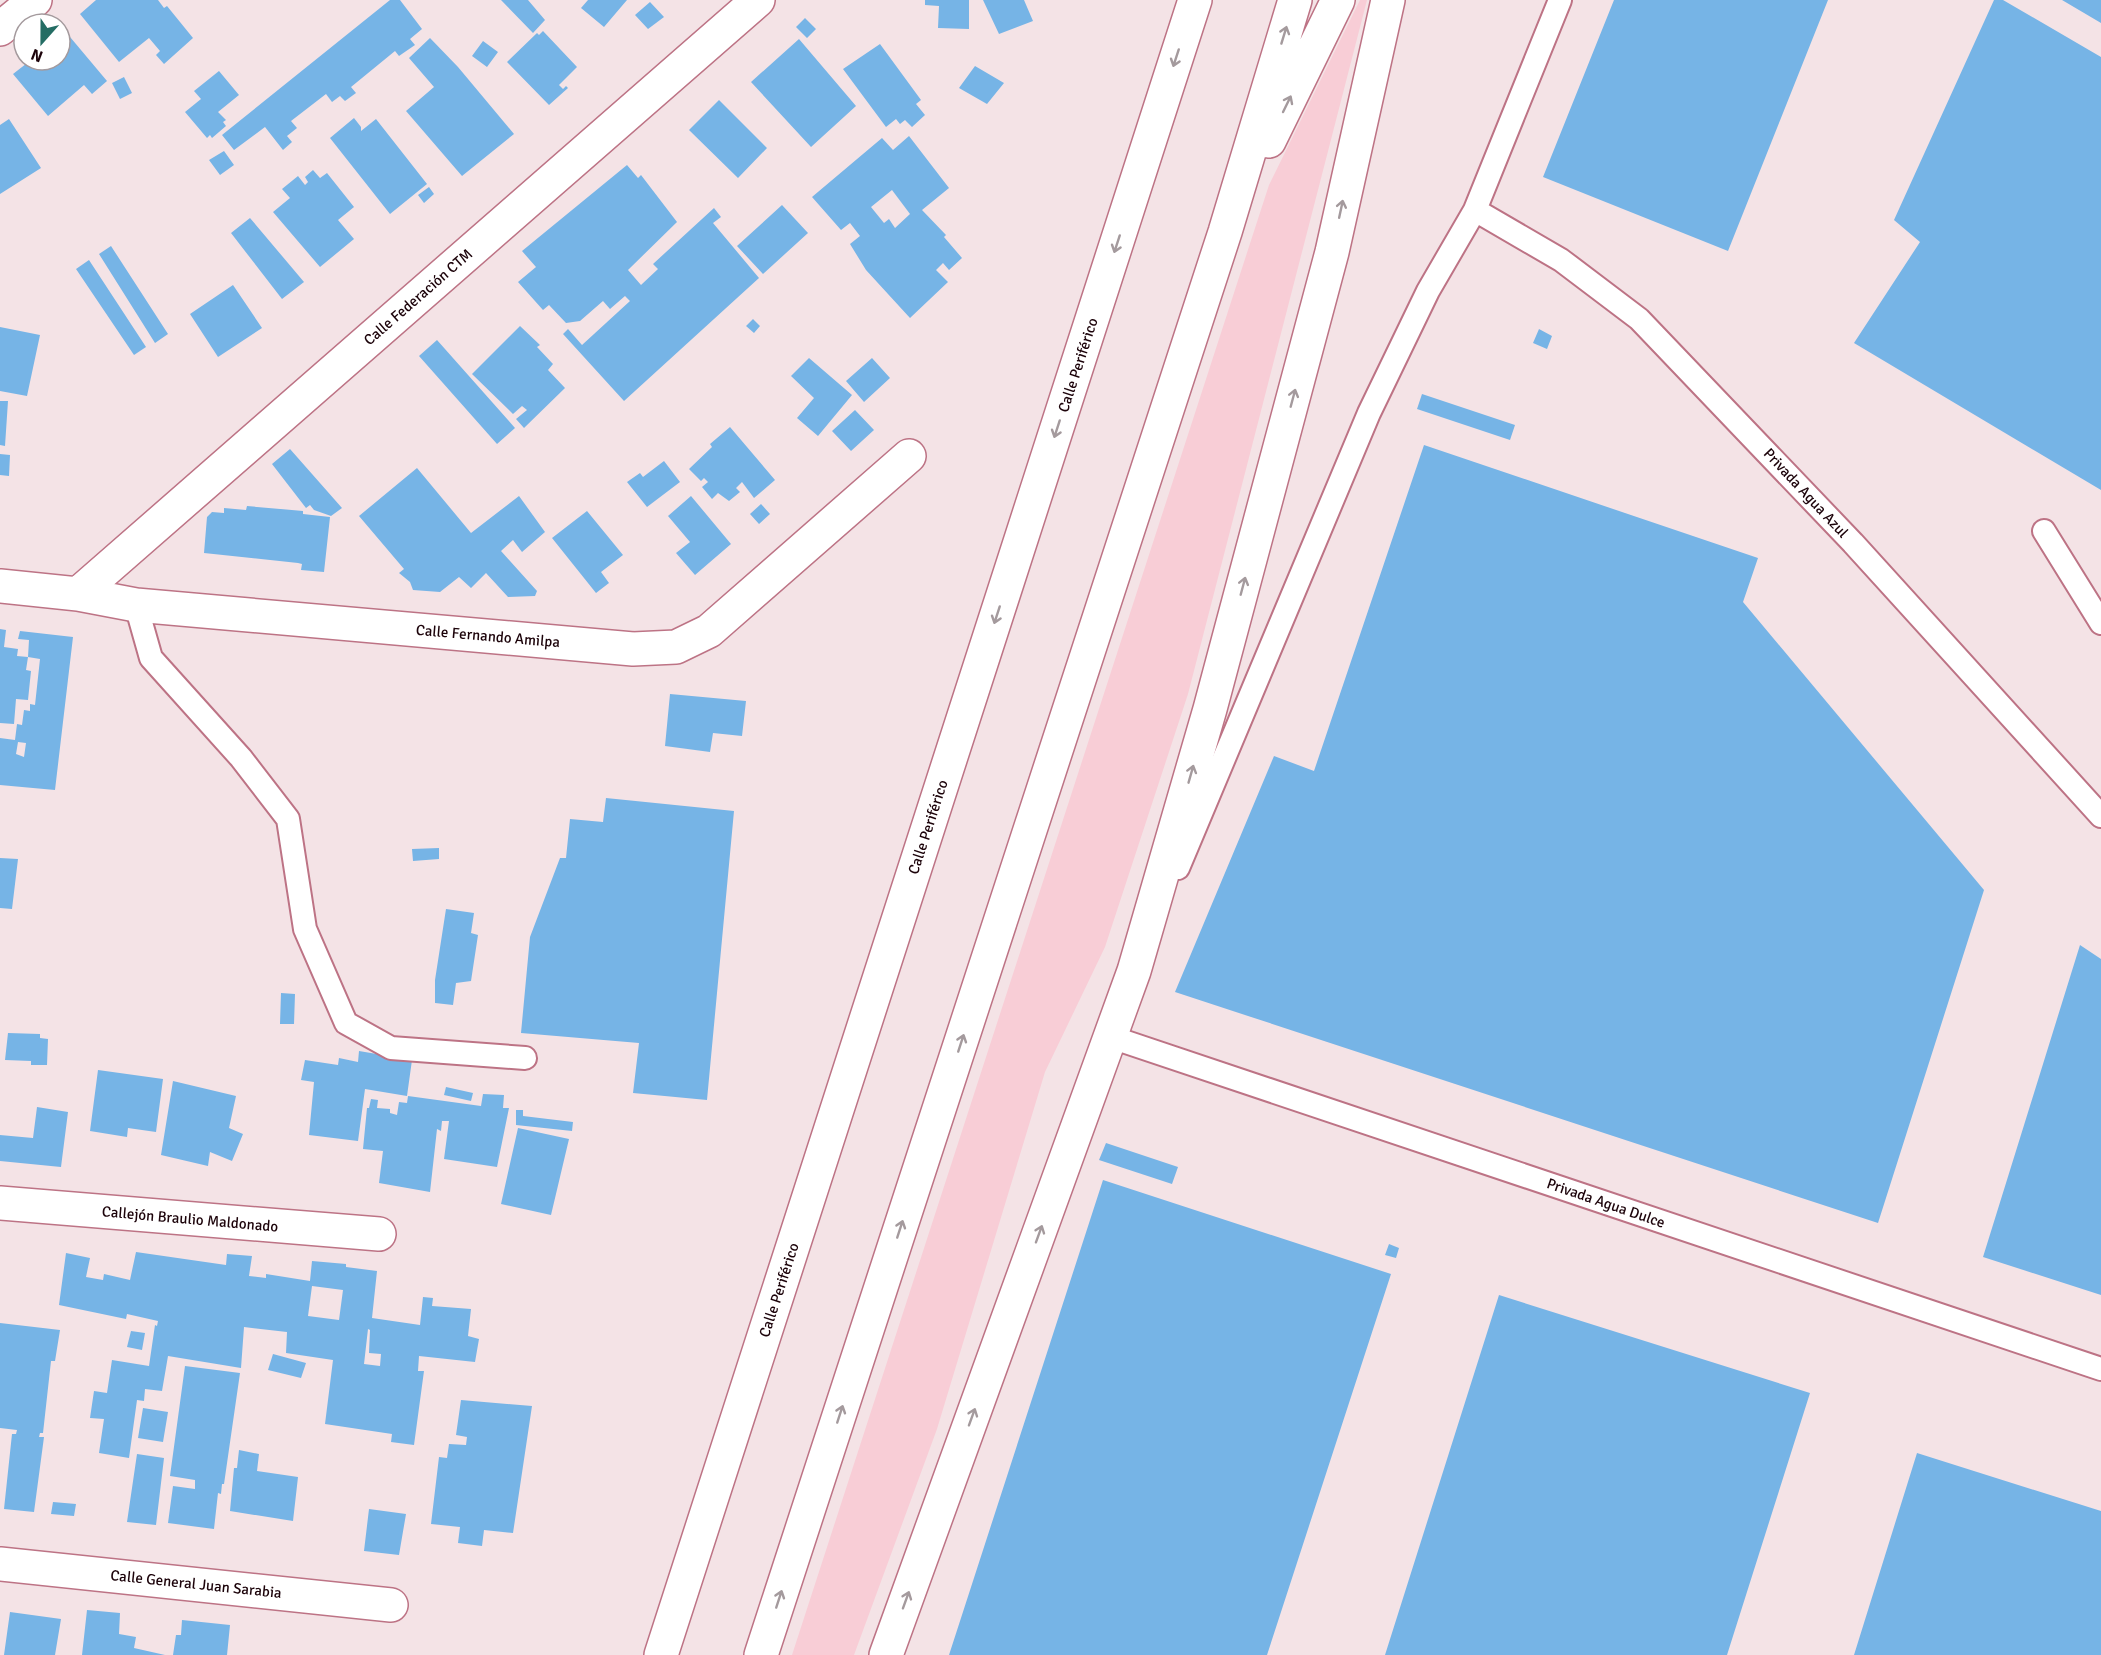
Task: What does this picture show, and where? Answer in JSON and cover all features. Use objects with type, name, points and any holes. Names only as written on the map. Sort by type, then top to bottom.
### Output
[{"type":"main road","points":[[0,29],[35,0]]},
{"type":"main road","name":"Calle Federación CTM","points":[[78,594],[758,0]]},
{"type":"main road","points":[[761,1655],[1225,232],[1294,0]]},
{"type":"main road","points":[[1225,232],[1338,0]]},
{"type":"main road","points":[[886,1655],[1134,971],[1210,709],[1332,252],[1388,0]]},
{"type":"main road","name":"Calle Periférico","points":[[661,1655],[1195,1]]},
{"type":"main road","name":"Calle Fernando Amilpa","points":[[0,586],[78,594],[136,605],[633,649],[676,647],[709,631],[909,456]]},
{"type":"main road","name":"Callejón Braulio Maldonado","points":[[0,1203],[379,1234]]},
{"type":"main road","name":"Calle General Juan Sarabia","points":[[0,1564],[391,1605]]},
{"type":"lane","points":[[1134,971],[1369,413],[1428,291],[1475,210],[1560,0]]},
{"type":"lane","name":"Privada Agua Azul","points":[[1475,210],[1561,260],[1639,319],[1853,543],[2101,816]]},
{"type":"lane","points":[[2044,531],[2101,623]]},
{"type":"lane","points":[[136,605],[151,658],[241,758],[288,819],[305,929],[346,1023],[391,1048],[525,1058]]},
{"type":"lane","name":"Privada Agua Dulce","points":[[1111,1037],[2101,1369]]},
{"type":"shaded area","points":[[1360,0],[1367,0],[1188,694],[1105,947],[1045,1072],[937,1429],[854,1655],[792,1655],[1269,185]]},
{"type":"building","points":[[96,0],[158,0],[164,8],[167,6],[193,38],[164,64],[156,55],[160,51],[149,38],[119,62],[80,14]]},
{"type":"building","points":[[390,0],[400,0],[422,29],[410,39],[415,45],[399,56],[395,51],[351,87],[356,93],[345,101],[340,96],[332,102],[326,94],[291,121],[297,128],[287,136],[292,142],[283,150],[265,127],[234,150],[222,135]]},
{"type":"building","points":[[501,0],[528,0],[545,20],[533,33]]},
{"type":"building","points":[[588,0],[627,0],[604,27],[581,8]]},
{"type":"building","points":[[925,0],[969,0],[969,29],[938,28],[939,6],[925,5]]},
{"type":"building","points":[[983,0],[1024,0],[1033,21],[999,34]]},
{"type":"building","points":[[1614,0],[1828,0],[1728,251],[1543,177]]},
{"type":"building","points":[[1994,0],[2003,0],[2101,57],[2101,490],[1854,343],[1920,242],[1894,220]]},
{"type":"building","points":[[2062,0],[2101,0],[2101,23]]},
{"type":"building","points":[[650,2],[664,17],[648,29],[635,15]]},
{"type":"building","points":[[805,18],[816,29],[807,38],[796,27]]},
{"type":"building","points":[[543,31],[577,67],[559,85],[563,89],[566,86],[568,88],[549,105],[507,62],[537,33],[539,35]]},
{"type":"building","points":[[430,38],[458,67],[514,134],[462,176],[406,111],[434,87],[409,58]]},
{"type":"building","points":[[72,39],[107,81],[92,94],[84,85],[48,116],[13,74],[16,72],[72,72]]},
{"type":"building","points":[[799,39],[856,106],[811,147],[751,82]]},
{"type":"building","points":[[483,41],[498,52],[487,67],[472,56]]},
{"type":"building","points":[[880,44],[921,100],[916,104],[925,115],[912,127],[905,120],[900,124],[896,119],[886,127],[843,69]]},
{"type":"building","points":[[975,66],[1004,83],[987,104],[959,88]]},
{"type":"building","points":[[219,71],[239,95],[218,112],[226,120],[223,122],[226,126],[212,138],[210,135],[207,138],[185,112],[201,99],[194,91]]},
{"type":"building","points":[[124,77],[132,93],[120,99],[112,83]]},
{"type":"building","points":[[719,100],[767,148],[738,178],[689,130]]},
{"type":"building","points":[[354,118],[361,127],[361,131],[376,119],[427,184],[390,214],[330,138]]},
{"type":"building","points":[[9,119],[41,168],[0,194],[0,125]]},
{"type":"building","points":[[909,136],[949,188],[922,210],[946,235],[944,237],[962,258],[949,270],[943,263],[936,270],[948,282],[910,318],[866,270],[850,244],[860,236],[850,223],[841,230],[812,197],[882,138],[893,150]],"holes":[[[892,190],[910,214],[895,228],[889,219],[884,223],[871,207]]]},
{"type":"building","points":[[224,151],[234,165],[220,175],[209,160]]},
{"type":"building","points":[[627,165],[638,178],[641,175],[677,222],[628,270],[641,285],[658,269],[653,264],[714,208],[721,217],[713,223],[759,278],[624,401],[563,334],[568,329],[582,345],[630,301],[625,296],[610,309],[603,301],[580,321],[566,323],[549,305],[543,310],[518,282],[536,267],[522,251]]},
{"type":"building","points":[[313,170],[320,178],[327,173],[354,207],[338,220],[354,239],[320,267],[273,212],[290,198],[282,189],[298,176],[305,185],[308,182],[305,177]]},
{"type":"building","points":[[429,187],[434,194],[424,203],[418,195]]},
{"type":"building","points":[[782,205],[808,233],[763,274],[737,246]]},
{"type":"building","points":[[250,218],[304,282],[282,299],[231,233]]},
{"type":"building","points":[[111,246],[168,334],[155,343],[99,254]]},
{"type":"building","points":[[89,260],[146,347],[134,355],[76,269]]},
{"type":"building","points":[[233,285],[262,328],[218,357],[190,314]]},
{"type":"building","points":[[753,319],[760,326],[754,333],[746,326]]},
{"type":"building","points":[[520,326],[540,345],[537,347],[553,364],[548,370],[565,388],[524,428],[516,419],[527,410],[522,406],[513,414],[472,374]]},
{"type":"building","points":[[0,327],[40,335],[27,396],[0,391]]},
{"type":"building","points":[[1539,329],[1552,336],[1547,349],[1533,343]]},
{"type":"building","points":[[437,340],[515,428],[497,444],[419,356]]},
{"type":"building","points":[[809,358],[852,395],[818,436],[797,418],[814,398],[791,376]]},
{"type":"building","points":[[872,358],[890,378],[864,402],[846,381]]},
{"type":"building","points":[[1422,394],[1515,425],[1510,440],[1417,409]]},
{"type":"building","points":[[0,401],[8,401],[5,446],[0,445]]},
{"type":"building","points":[[855,410],[874,430],[851,451],[832,431]]},
{"type":"building","points":[[730,427],[775,480],[754,498],[742,482],[736,488],[740,492],[729,501],[718,493],[712,499],[702,487],[708,482],[704,478],[701,481],[689,469],[712,447],[710,444]]},
{"type":"building","points":[[1424,445],[1758,558],[1743,602],[1984,890],[1878,1223],[1175,992],[1274,756],[1314,771]]},
{"type":"building","points":[[290,449],[342,508],[331,516],[314,510],[310,505],[306,508],[272,464]]},
{"type":"building","points":[[0,454],[10,455],[9,476],[0,475]]},
{"type":"building","points":[[664,461],[680,482],[647,507],[627,482],[640,473],[643,477]]},
{"type":"building","points":[[417,468],[471,533],[519,496],[545,532],[522,552],[513,540],[501,551],[537,591],[535,596],[508,597],[486,573],[471,588],[459,577],[440,592],[413,590],[410,582],[399,573],[404,569],[359,516]]},
{"type":"building","points":[[691,496],[731,544],[695,575],[676,553],[690,542],[668,516]]},
{"type":"building","points":[[761,504],[770,514],[759,524],[750,514]]},
{"type":"building","points":[[247,506],[303,511],[303,514],[330,517],[324,572],[301,570],[302,564],[298,563],[204,553],[207,517],[212,512],[224,513],[224,508],[246,510]]},
{"type":"building","points":[[587,511],[623,555],[601,572],[609,583],[596,593],[552,538]]},
{"type":"building","points":[[0,629],[6,630],[4,647],[18,649],[17,656],[28,657],[26,670],[31,671],[28,700],[16,699],[14,724],[0,723]]},
{"type":"building","points":[[20,631],[73,637],[55,790],[0,785],[0,738],[15,740],[17,724],[22,725],[24,710],[30,711],[30,704],[35,705],[40,659],[28,657],[29,640],[18,639]],"holes":[[[18,742],[26,743],[24,757],[16,754]]]},
{"type":"building","points":[[670,694],[746,701],[742,736],[713,733],[710,752],[665,746]]},
{"type":"building","points":[[606,798],[734,811],[707,1100],[633,1093],[639,1043],[521,1033],[530,937],[560,858],[566,858],[570,819],[603,822]]},
{"type":"building","points":[[439,848],[439,859],[413,861],[412,849]]},
{"type":"building","points":[[0,858],[18,859],[12,909],[0,908]]},
{"type":"building","points":[[446,909],[474,913],[471,933],[478,935],[471,981],[456,983],[453,1005],[435,1003],[435,980]]},
{"type":"building","points":[[2080,945],[2101,959],[2101,1295],[1983,1257]]},
{"type":"building","points":[[281,993],[295,994],[294,1024],[280,1024]]},
{"type":"building","points":[[8,1033],[40,1034],[40,1038],[48,1039],[47,1065],[31,1065],[31,1061],[5,1060]]},
{"type":"building","points":[[359,1051],[412,1060],[407,1096],[365,1089],[358,1141],[309,1135],[314,1082],[301,1080],[305,1060],[338,1065],[339,1058],[358,1062]]},
{"type":"building","points":[[98,1070],[163,1079],[156,1132],[128,1128],[127,1137],[90,1131]]},
{"type":"building","points":[[173,1081],[236,1096],[229,1128],[243,1134],[232,1161],[210,1152],[208,1166],[161,1155]]},
{"type":"building","points":[[446,1087],[473,1093],[471,1101],[444,1095]]},
{"type":"building","points":[[483,1094],[504,1095],[503,1108],[509,1108],[497,1167],[444,1159],[449,1121],[442,1121],[441,1131],[437,1129],[430,1192],[379,1183],[383,1151],[363,1149],[367,1108],[369,1108],[371,1099],[378,1100],[377,1108],[390,1109],[390,1113],[397,1115],[399,1102],[407,1103],[408,1096],[481,1106]]},
{"type":"building","points":[[37,1107],[68,1112],[61,1167],[0,1161],[0,1135],[33,1138]]},
{"type":"building","points":[[516,1110],[523,1110],[523,1116],[573,1122],[572,1131],[516,1125]]},
{"type":"building","points":[[518,1128],[569,1139],[551,1215],[501,1204]]},
{"type":"building","points":[[1106,1143],[1178,1167],[1172,1184],[1099,1160]]},
{"type":"building","points":[[1103,1180],[1391,1274],[1267,1655],[949,1655]]},
{"type":"building","points":[[1389,1244],[1399,1248],[1396,1258],[1385,1255]]},
{"type":"building","points":[[136,1252],[226,1265],[227,1254],[252,1256],[249,1276],[266,1278],[266,1274],[310,1281],[312,1261],[346,1264],[346,1267],[377,1271],[372,1318],[420,1325],[423,1297],[433,1298],[432,1306],[471,1309],[468,1336],[479,1339],[475,1362],[419,1356],[418,1371],[424,1371],[414,1445],[391,1442],[392,1434],[325,1424],[333,1360],[286,1353],[287,1332],[244,1327],[241,1368],[168,1356],[162,1391],[145,1389],[144,1401],[137,1400],[129,1458],[99,1453],[104,1419],[90,1418],[94,1391],[107,1393],[112,1360],[149,1366],[155,1325],[157,1326],[158,1321],[127,1314],[126,1319],[59,1305],[66,1253],[90,1258],[86,1277],[103,1280],[104,1274],[130,1280]],"holes":[[[312,1286],[343,1290],[339,1320],[308,1316]],[[368,1329],[370,1330],[369,1353],[381,1354],[380,1366],[364,1364]]]},
{"type":"building","points":[[1499,1295],[1810,1393],[1727,1655],[1385,1655]]},
{"type":"building","points":[[0,1323],[60,1330],[55,1361],[51,1361],[43,1433],[40,1433],[39,1437],[44,1437],[34,1512],[4,1509],[12,1434],[16,1434],[17,1430],[0,1428]]},
{"type":"building","points":[[131,1331],[145,1333],[142,1350],[127,1347]]},
{"type":"building","points":[[273,1354],[306,1363],[301,1378],[268,1370]]},
{"type":"building","points":[[185,1366],[240,1373],[224,1484],[222,1484],[221,1494],[218,1493],[214,1529],[168,1523],[173,1486],[195,1489],[195,1480],[170,1476]]},
{"type":"building","points":[[461,1400],[532,1406],[513,1533],[484,1530],[482,1546],[458,1543],[460,1527],[431,1524],[439,1457],[447,1458],[449,1444],[466,1445],[467,1437],[456,1435]]},
{"type":"building","points":[[143,1408],[168,1412],[163,1442],[138,1438]]},
{"type":"building","points":[[239,1450],[259,1454],[257,1471],[298,1477],[293,1521],[230,1511],[234,1468],[237,1468]]},
{"type":"building","points":[[1917,1453],[2101,1511],[2101,1655],[1854,1655]]},
{"type":"building","points":[[137,1454],[164,1458],[156,1525],[127,1522]]},
{"type":"building","points":[[53,1502],[76,1504],[74,1516],[51,1514]]},
{"type":"building","points":[[369,1509],[406,1514],[399,1555],[364,1551]]},
{"type":"building","points":[[87,1610],[120,1613],[119,1634],[136,1637],[134,1648],[165,1655],[82,1655]]},
{"type":"building","points":[[10,1612],[61,1619],[55,1655],[4,1655]]},
{"type":"building","points":[[182,1620],[230,1625],[227,1655],[173,1655],[176,1635],[181,1635]]}]
